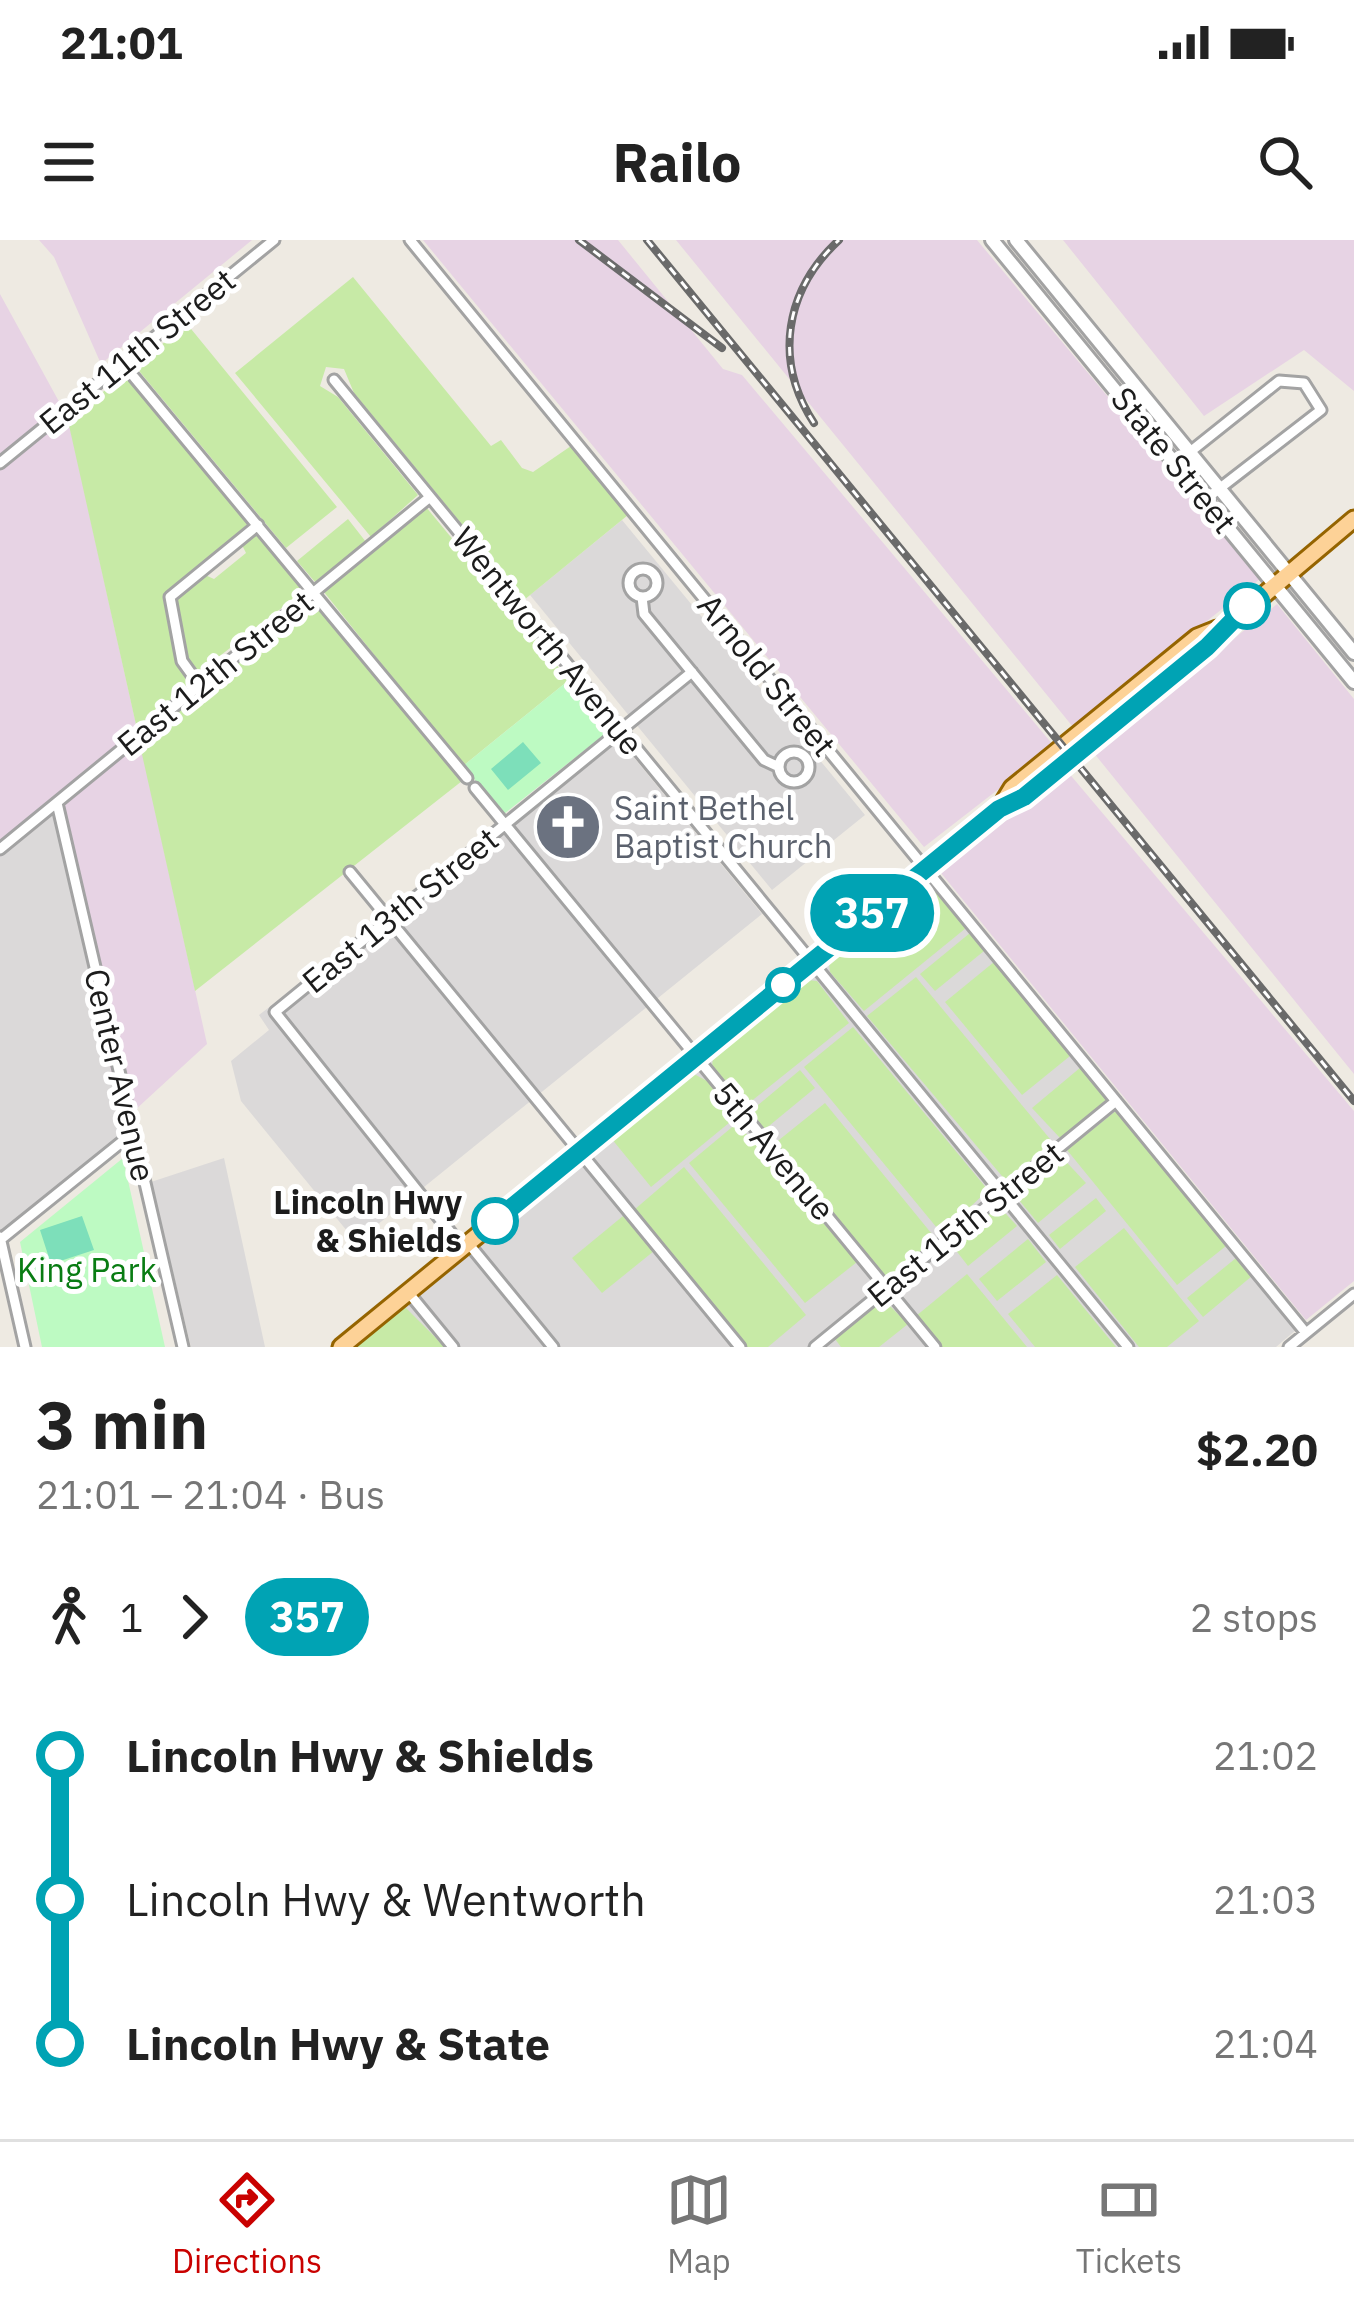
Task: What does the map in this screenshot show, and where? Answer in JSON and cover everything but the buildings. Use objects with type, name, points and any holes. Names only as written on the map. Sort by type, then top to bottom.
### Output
[{"type":"main road","points":[[341,1347],[999,809],[1040,784],[1354,519]]},
{"type":"street","name":"East 11th Street","points":[[0,463],[274,240]]},
{"type":"street","name":"Arnold Street","points":[[410,240],[1306,1334]]},
{"type":"street","name":"State Street","points":[[992,240],[1206,500],[1354,653]]},
{"type":"street","name":"State Street","points":[[1016,240],[1220,488],[1354,682]]},
{"type":"street","name":"5th Avenue","points":[[134,377],[935,1347]]},
{"type":"street","name":"Wentworth Avenue","points":[[334,380],[1128,1347]]},
{"type":"street","points":[[1190,452],[1280,381],[1304,383],[1321,410],[1206,500]]},
{"type":"street","name":"East 12th Street","points":[[0,849],[430,497]]},
{"type":"street","points":[[200,686],[182,662],[170,597],[258,525]]},
{"type":"street","points":[[643,597],[644,614],[764,760],[779,767]]},
{"type":"street","name":"East 13th Street","points":[[466,1245],[275,1012],[692,672]]},
{"type":"street","name":"Center Avenue","points":[[57,803],[183,1347]]},
{"type":"street","points":[[350,872],[740,1347]]},
{"type":"street","name":"East 15th Street","points":[[815,1347],[1116,1101]]},
{"type":"street","points":[[25,1347],[0,1239],[134,1132]]},
{"type":"street","points":[[466,1245],[553,1347]]},
{"type":"street","points":[[409,1292],[452,1347]]},
{"type":"street","points":[[1289,1347],[1354,1294]]},
{"type":"shaded area","points":[[39,240],[252,240],[101,364],[54,257]]},
{"type":"shaded area","points":[[423,240],[618,240],[723,369],[742,375],[1054,746],[924,847]]},
{"type":"shaded area","points":[[676,240],[977,240],[1260,579],[1073,727]]},
{"type":"shaded area","points":[[1063,240],[1354,240],[1354,391],[1304,350],[1204,416]]},
{"type":"shaded area","points":[[0,294],[68,418],[207,1044],[122,1122],[54,814],[0,857]]},
{"type":"shaded area","points":[[622,520],[865,815],[772,890],[530,595]]},
{"type":"shaded area","points":[[1277,604],[1354,699],[1354,1074],[1093,752]]},
{"type":"shaded area","points":[[618,738],[762,914],[356,1242],[241,1101],[231,1061],[269,1030],[259,1015]]},
{"type":"shaded area","points":[[1067,771],[1354,1111],[1354,1281],[1306,1320],[941,873]]},
{"type":"shaded area","points":[[54,813],[125,1133],[0,1232],[0,857]]},
{"type":"shaded area","points":[[927,879],[1297,1329],[1276,1347],[357,1347]]},
{"type":"shaded area","points":[[224,1158],[265,1347],[191,1347],[151,1182]]},
{"type":"green space","points":[[353,277],[491,446],[501,440],[522,468],[533,472],[571,446],[628,515],[524,600],[354,393],[344,369],[326,367],[320,386],[338,397],[418,495],[371,537],[235,373]]},
{"type":"green space","points":[[187,324],[337,507],[286,548],[135,366]]},
{"type":"green space","points":[[127,372],[248,524],[166,594],[172,643],[188,685],[137,729],[68,421]]},
{"type":"green space","points":[[426,507],[569,680],[463,766],[324,592]]},
{"type":"green space","points":[[348,519],[366,542],[315,582],[297,561]]},
{"type":"green space","points":[[255,534],[305,590],[212,662],[209,671],[196,673],[187,659],[177,598],[205,575],[214,579],[246,553],[242,545]]},
{"type":"green space","points":[[313,600],[462,781],[195,991],[139,741]]},
{"type":"green space","points":[[569,680],[610,730],[504,814],[463,766]]},
{"type":"green space","points":[[523,742],[541,763],[508,790],[491,769]]},
{"type":"green space","points":[[923,884],[929,884],[966,928],[864,1011],[830,972],[829,962]]},
{"type":"green space","points":[[970,933],[984,951],[935,991],[920,974]]},
{"type":"green space","points":[[994,962],[1070,1056],[1022,1095],[945,1002]]},
{"type":"green space","points":[[916,977],[1050,1139],[1052,1145],[1007,1182],[867,1016]]},
{"type":"green space","points":[[807,980],[817,981],[849,1023],[744,1107],[712,1067],[713,1057]]},
{"type":"green space","points":[[853,1027],[988,1190],[942,1234],[804,1067]]},
{"type":"green space","points":[[1081,1067],[1108,1100],[1060,1138],[1032,1108]]},
{"type":"green space","points":[[800,1070],[815,1088],[764,1130],[751,1111]]},
{"type":"green space","points":[[694,1074],[707,1081],[735,1118],[651,1187],[611,1138]]},
{"type":"green space","points":[[825,1103],[936,1239],[887,1279],[774,1144]]},
{"type":"green space","points":[[1117,1110],[1226,1246],[1177,1285],[1067,1150]]},
{"type":"green space","points":[[737,1123],[857,1262],[805,1303],[689,1163]]},
{"type":"green space","points":[[1059,1154],[1086,1183],[1038,1223],[1013,1193]]},
{"type":"green space","name":"King Park","points":[[123,1158],[165,1347],[42,1347],[20,1242]]},
{"type":"green space","points":[[684,1167],[806,1315],[768,1347],[747,1347],[634,1210]]},
{"type":"green space","points":[[1096,1198],[1106,1211],[1060,1249],[1049,1235]]},
{"type":"green space","points":[[998,1205],[1017,1226],[968,1266],[951,1244]]},
{"type":"green space","points":[[82,1216],[94,1250],[51,1264],[40,1230]]},
{"type":"green space","points":[[623,1216],[654,1251],[602,1293],[572,1258]]},
{"type":"green space","points":[[1124,1228],[1199,1321],[1167,1347],[1139,1347],[1075,1267]]},
{"type":"green space","points":[[1028,1239],[1046,1262],[997,1301],[979,1279]]},
{"type":"green space","points":[[1236,1258],[1252,1276],[1203,1317],[1187,1298]]},
{"type":"green space","points":[[967,1274],[1027,1347],[941,1347],[916,1316]]},
{"type":"green space","points":[[1057,1275],[1116,1347],[1035,1347],[1008,1314]]},
{"type":"green space","points":[[883,1299],[908,1324],[879,1347],[841,1347],[835,1339]]},
{"type":"green space","points":[[404,1306],[445,1347],[353,1347]]},
{"type":"railway","points":[[579,240],[722,348]]},
{"type":"railway","points":[[647,240],[1354,1101]]},
{"type":"railway","points":[[814,423],[793,375],[791,327],[807,281],[839,240]]},
{"type":"bus line","name":"357","points":[[495,1221],[999,809],[1024,797],[1207,647],[1219,629],[1247,606]]},
{"type":"place","name":"Saint Bethel Baptist Church","points":[[568,827]]},
{"type":"place","name":"Lincoln Hwy & Shields","points":[[495,1221]]}]
